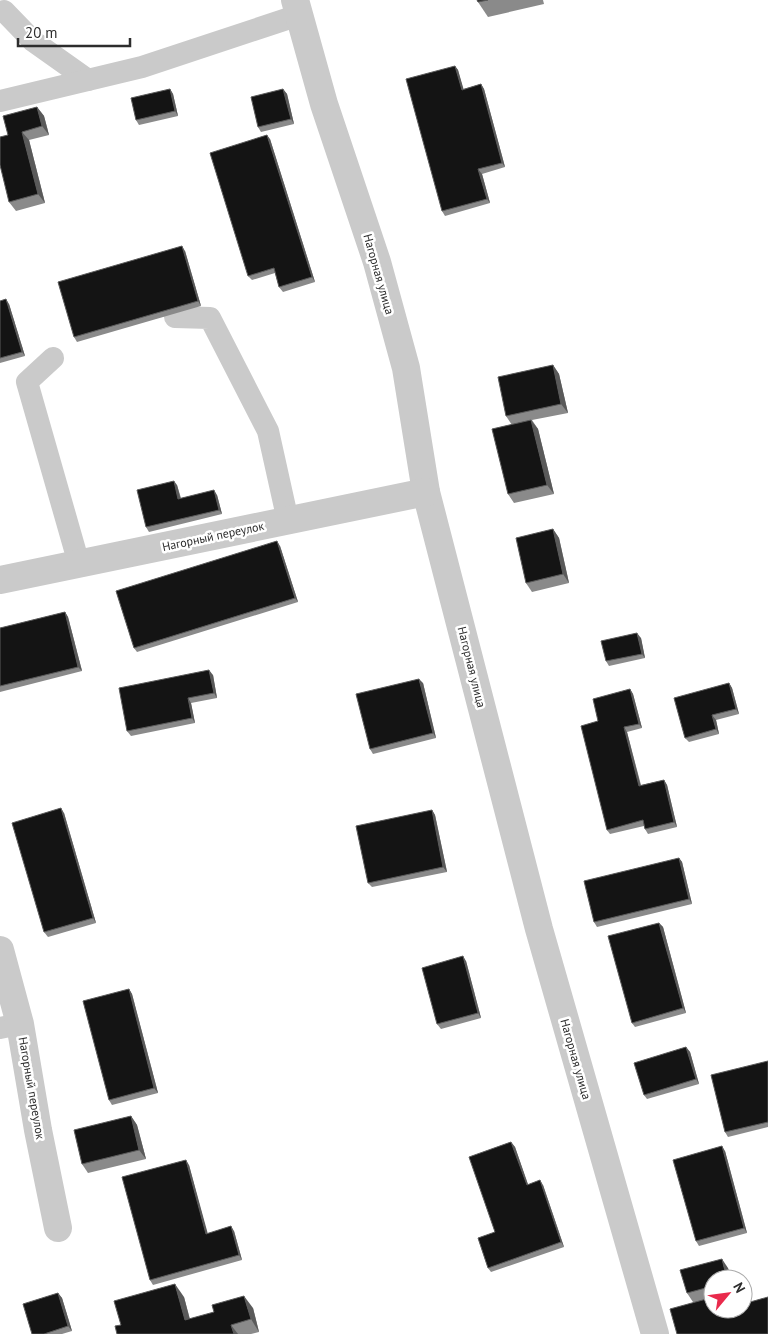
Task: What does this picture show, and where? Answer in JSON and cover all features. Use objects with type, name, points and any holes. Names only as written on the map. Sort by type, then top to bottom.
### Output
[{"type":"street","name":"Нагорная улица","points":[[297,7],[324,104],[377,262],[406,368],[426,492],[539,929],[655,1334]]},
{"type":"street","name":"Нагорный переулок","points":[[0,580],[426,492]]},
{"type":"street","name":"Нагорный переулок","points":[[0,950],[10,1026],[38,1130],[58,1228]]},
{"type":"lane","points":[[0,101],[142,68],[297,7]]},
{"type":"lane","points":[[4,11],[33,41],[88,80]]},
{"type":"lane","points":[[174,317],[210,318],[268,431],[288,520]]},
{"type":"lane","points":[[53,358],[27,382],[79,564]]},
{"type":"building","points":[[455,66],[462,90],[481,84],[502,163],[478,169],[487,199],[442,211],[406,79]]},
{"type":"building","points":[[170,89],[175,111],[136,120],[131,98]]},
{"type":"building","points":[[283,89],[291,119],[258,127],[251,97]]},
{"type":"building","points":[[37,107],[42,126],[22,132],[38,194],[9,202],[0,165],[0,137],[8,135],[3,116]]},
{"type":"building","points":[[267,135],[312,277],[279,287],[274,268],[248,276],[210,153]]},
{"type":"building","points":[[182,246],[198,301],[74,337],[58,282]]},
{"type":"building","points":[[6,299],[22,352],[0,358],[0,301]]},
{"type":"building","points":[[553,365],[561,404],[506,416],[498,377]]},
{"type":"building","points":[[531,420],[547,485],[508,494],[492,429]]},
{"type":"building","points":[[174,481],[178,499],[214,490],[219,510],[146,527],[137,490]]},
{"type":"building","points":[[553,529],[563,574],[526,583],[516,538]]},
{"type":"building","points":[[277,541],[295,598],[134,648],[116,591]]},
{"type":"building","points":[[65,612],[78,667],[0,686],[0,628]]},
{"type":"building","points":[[637,633],[642,654],[606,661],[601,641]]},
{"type":"building","points":[[209,670],[214,693],[188,698],[192,718],[127,731],[119,688]]},
{"type":"building","points":[[419,679],[433,733],[370,749],[356,694]]},
{"type":"building","points":[[729,683],[736,709],[712,715],[716,729],[685,738],[674,698]]},
{"type":"building","points":[[630,689],[639,724],[624,727],[639,786],[664,780],[674,822],[645,829],[643,820],[607,830],[581,726],[598,721],[593,699]]},
{"type":"building","points":[[61,808],[93,918],[44,932],[12,823]]},
{"type":"building","points":[[432,810],[443,867],[368,883],[356,826]]},
{"type":"building","points":[[679,858],[689,899],[594,922],[584,881]]},
{"type":"building","points":[[659,923],[683,1008],[632,1023],[608,936]]},
{"type":"building","points":[[463,956],[478,1013],[437,1024],[422,968]]},
{"type":"building","points":[[129,989],[154,1088],[109,1100],[83,1001]]},
{"type":"building","points":[[686,1047],[696,1079],[644,1095],[634,1063]]},
{"type":"building","points":[[768,1061],[768,1122],[725,1132],[711,1075]]},
{"type":"building","points":[[131,1116],[139,1150],[82,1164],[74,1130]]},
{"type":"building","points":[[511,1142],[527,1185],[540,1180],[561,1242],[488,1268],[478,1238],[495,1232],[469,1157]]},
{"type":"building","points":[[722,1146],[744,1228],[696,1241],[673,1160]]},
{"type":"building","points":[[186,1160],[206,1234],[231,1226],[239,1255],[150,1280],[122,1177]]},
{"type":"building","points":[[722,1259],[724,1269],[703,1269],[703,1289],[687,1293],[680,1270]]},
{"type":"building","points":[[175,1284],[185,1320],[214,1312],[212,1305],[244,1296],[251,1319],[231,1325],[234,1334],[117,1334],[115,1326],[121,1325],[114,1301]]},
{"type":"building","points":[[58,1293],[68,1326],[44,1334],[32,1334],[23,1304]]},
{"type":"building","points":[[768,1297],[768,1334],[677,1334],[670,1309],[703,1300],[703,1319],[753,1319],[753,1301]]}]
